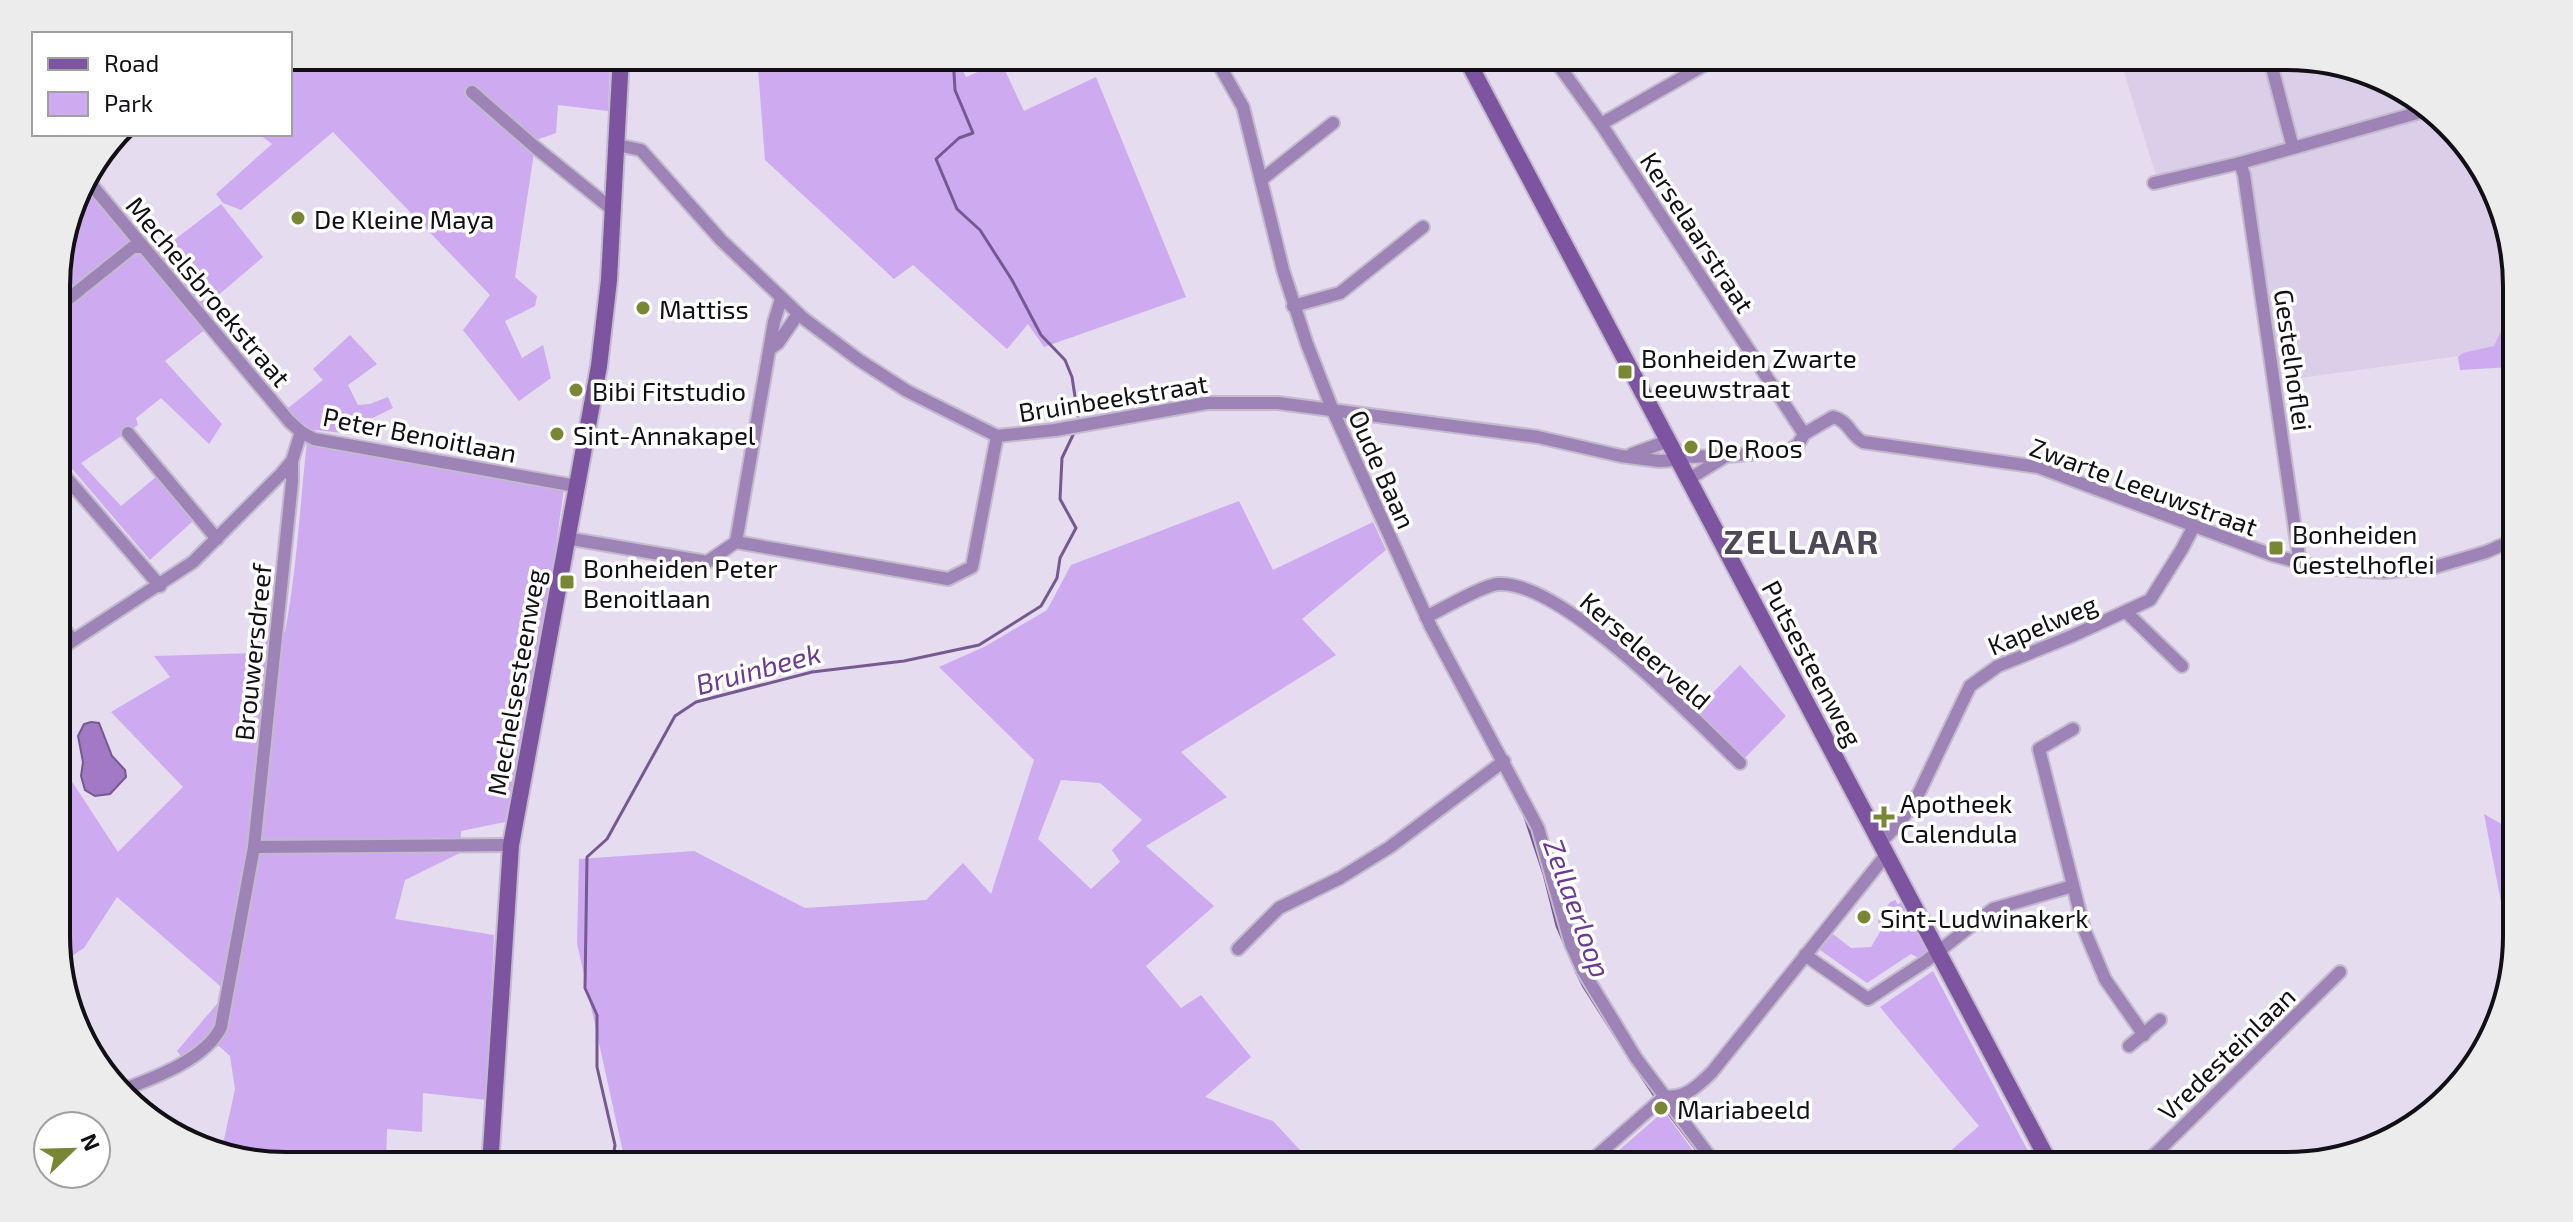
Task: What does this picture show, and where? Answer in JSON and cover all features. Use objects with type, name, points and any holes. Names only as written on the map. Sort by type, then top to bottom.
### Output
[{"type":"main road","name":"Mechelsesteenweg","points":[[491,1152],[511,845],[607,309],[620,70]]},
{"type":"main road","name":"Putsesteenweg","points":[[1472,70],[1883,849],[1932,956],[2043,1152]]},
{"type":"street","name":"Oude Baan","points":[[1222,70],[1243,107],[1293,306],[1333,411],[1426,617],[1538,828],[1571,944],[1583,971],[1636,1058],[1707,1152]]},
{"type":"street","name":"Kerselaarstraat","points":[[1562,70],[1601,124],[1804,434]]},
{"type":"street","points":[[1601,124],[1696,70]]},
{"type":"street","points":[[2273,70],[2293,148]]},
{"type":"street","points":[[472,92],[613,210]]},
{"type":"street","points":[[2154,183],[2240,163],[2416,113]]},
{"type":"street","points":[[1261,180],[1333,123]]},
{"type":"street","name":"Bruinbeekstraat","points":[[617,145],[641,150],[721,240],[798,314],[907,391],[997,436],[1055,430],[1207,403],[1278,403],[1538,437],[1621,456],[1659,461],[1677,458]]},
{"type":"street","name":"Gestelhoflei","points":[[2240,163],[2300,564]]},
{"type":"street","name":"Mechelsbroekstraat","points":[[94,188],[301,432]]},
{"type":"street","points":[[1293,306],[1340,293],[1423,227]]},
{"type":"street","points":[[70,298],[133,247],[142,247]]},
{"type":"street","points":[[736,542],[774,322],[781,299]]},
{"type":"street","points":[[771,348],[798,314]]},
{"type":"street","name":"Zwarte Leeuwstraat","points":[[1677,458],[1790,450],[1804,434],[1833,417],[1843,419],[1857,439],[1863,442],[2038,467],[2300,564],[2356,571],[2423,568],[2462,559],[2503,544]]},
{"type":"street","name":"Peter Benoitlaan","points":[[70,642],[193,562],[292,461],[301,432],[314,439],[576,486]]},
{"type":"street","points":[[128,433],[217,539]]},
{"type":"street","points":[[566,538],[707,562],[736,542],[948,579],[972,567],[997,436]]},
{"type":"street","name":"Bruinbeekstraat","points":[[1621,456],[1643,452],[1668,441]]},
{"type":"street","name":"Zwarte Leeuwstraat","points":[[1689,479],[1727,456]]},
{"type":"street","name":"Brouwersdreef","points":[[131,1086],[201,1052],[214,1041],[221,1027],[254,847],[292,461]]},
{"type":"street","points":[[70,482],[160,586]]},
{"type":"street","name":"Kapelweg","points":[[1665,1096],[1673,1098],[1697,1087],[1805,955],[1917,797],[1970,686],[1998,666],[2142,604],[2155,594],[2194,526]]},
{"type":"street","name":"Kerseleerveld","points":[[1426,617],[1495,584],[1514,585],[1556,603],[1627,658],[1740,763]]},
{"type":"street","name":"Kapelweg","points":[[2126,612],[2182,666]]},
{"type":"street","points":[[70,636],[73,640]]},
{"type":"street","points":[[2073,729],[2039,749],[2084,929],[2105,979],[2144,1035]]},
{"type":"street","points":[[1238,949],[1279,908],[1340,878],[1390,847],[1504,761]]},
{"type":"street","points":[[254,847],[511,845]]},
{"type":"street","points":[[1805,955],[1868,999],[1966,932],[1993,909],[2073,886]]},
{"type":"street","name":"Vredesteinlaan","points":[[2157,1152],[2340,972]]},
{"type":"street","points":[[2129,1046],[2160,1020]]},
{"type":"street","points":[[1601,1152],[1665,1096]]},
{"type":"shaded area","points":[[2123,70],[2287,70],[2329,74],[2369,86],[2395,99],[2440,133],[2474,178],[2496,230],[2501,258],[2503,326],[2494,346],[2459,356],[2279,381],[2247,173],[2232,168],[2158,182]]},
{"type":"shaded area","points":[[99,723],[112,756],[125,770],[126,777],[110,794],[95,796],[85,790],[81,776],[83,762],[78,736],[84,724]]},
{"type":"green space","points":[[292,70],[610,70],[608,111],[558,105],[556,133],[536,140],[515,277],[537,296],[535,306],[505,321],[522,358],[543,345],[551,378],[519,401],[463,330],[490,295],[333,132],[241,210],[223,203],[216,194],[272,144],[262,136],[292,136]]},
{"type":"green space","points":[[758,70],[963,70],[966,77],[982,70],[1005,70],[1024,111],[1096,77],[1186,297],[1044,347],[1028,324],[1007,349],[913,265],[894,279],[765,160]]},
{"type":"green space","points":[[92,191],[147,261],[221,204],[263,257],[202,309],[206,329],[165,361],[222,424],[209,444],[161,398],[136,418],[138,425],[81,463],[121,506],[156,477],[193,521],[150,560],[70,466],[70,272],[77,230]]},
{"type":"green space","points":[[2503,326],[2503,368],[2460,370],[2458,357],[2463,353],[2494,346]]},
{"type":"green space","points":[[350,335],[377,364],[348,385],[358,405],[388,397],[393,408],[342,433],[307,429],[287,409],[323,380],[313,369]]},
{"type":"green space","points":[[307,441],[564,488],[551,582],[505,822],[461,831],[460,853],[405,880],[395,919],[494,935],[487,1100],[423,1093],[422,1132],[387,1129],[386,1152],[286,1152],[223,1143],[235,1089],[230,1056],[219,1046],[184,1060],[177,1051],[227,992],[117,897],[84,948],[71,956],[70,781],[118,852],[183,787],[111,712],[170,677],[154,656],[256,653],[259,631],[285,632]]},
{"type":"green space","points":[[1239,501],[1273,570],[1373,522],[1386,550],[1302,619],[1336,655],[1181,752],[1227,797],[1146,846],[1214,906],[1146,966],[1181,1008],[1201,995],[1251,1057],[1205,1097],[1273,1121],[1301,1151],[623,1152],[577,943],[579,859],[694,851],[805,908],[926,900],[963,863],[991,894],[1034,760],[939,667],[984,647],[1047,610],[1071,565]],"holes":[[[1061,780],[1100,783],[1142,820],[1112,850],[1120,862],[1091,889],[1038,839]]]},
{"type":"green space","points":[[1740,665],[1786,716],[1740,763],[1690,716]]},
{"type":"green space","points":[[2484,814],[2503,825],[2503,912]]},
{"type":"green space","points":[[1896,900],[1897,904],[1901,903],[1928,954],[1921,959],[1911,954],[1867,983],[1820,950],[1833,934],[1851,948],[1871,947],[1880,932],[1878,920],[1890,902]]},
{"type":"green space","points":[[1933,971],[2029,1152],[1949,1152],[1979,1126],[1880,1007]]},
{"type":"green space","points":[[1664,1111],[1694,1152],[1617,1152]]},
{"type":"waterway","name":"Bruinbeek","points":[[954,70],[955,90],[973,133],[959,138],[936,159],[957,209],[980,230],[1012,280],[1041,335],[1065,360],[1072,377],[1078,416]]},
{"type":"waterway","name":"Bruinbeek","points":[[614,1152],[597,1067],[597,1015],[585,988],[587,857],[607,839],[675,716],[696,702],[812,672],[904,661],[979,645],[1041,606],[1057,578],[1060,558],[1076,528],[1060,499],[1062,458],[1073,435]]},
{"type":"waterway","name":"Zellaerloop","points":[[1524,814],[1566,947]]},
{"type":"waterway","name":"Zellaerloop","points":[[1577,973],[1621,1045]]},
{"type":"waterway","name":"Zellaerloop","points":[[1636,1068],[1654,1095]]},
{"type":"waterway","name":"Zellaerloop","points":[[1663,1106],[1698,1152]]},
{"type":"place","name":"De Kleine Maya","points":[[298,218]]},
{"type":"place","name":"Mattiss","points":[[643,308]]},
{"type":"place","name":"Bonheiden Zwarte Leeuwstraat","points":[[1625,372]]},
{"type":"place","name":"Bibi Fitstudio","points":[[576,390]]},
{"type":"place","name":"Sint-Annakapel","points":[[557,434]]},
{"type":"place","name":"De Roos","points":[[1691,447]]},
{"type":"place","name":"Bonheiden Gestelhoflei","points":[[2276,548]]},
{"type":"place","name":"Bonheiden Peter Benoitlaan","points":[[567,582]]},
{"type":"place","name":"Apotheek Calendula","points":[[1884,817]]},
{"type":"place","name":"Sint-Ludwinakerk","points":[[1864,917]]},
{"type":"place","name":"Mariabeeld","points":[[1661,1108]]},
{"type":"district","name":"ZELLAAR","points":[[1802,540]]}]
